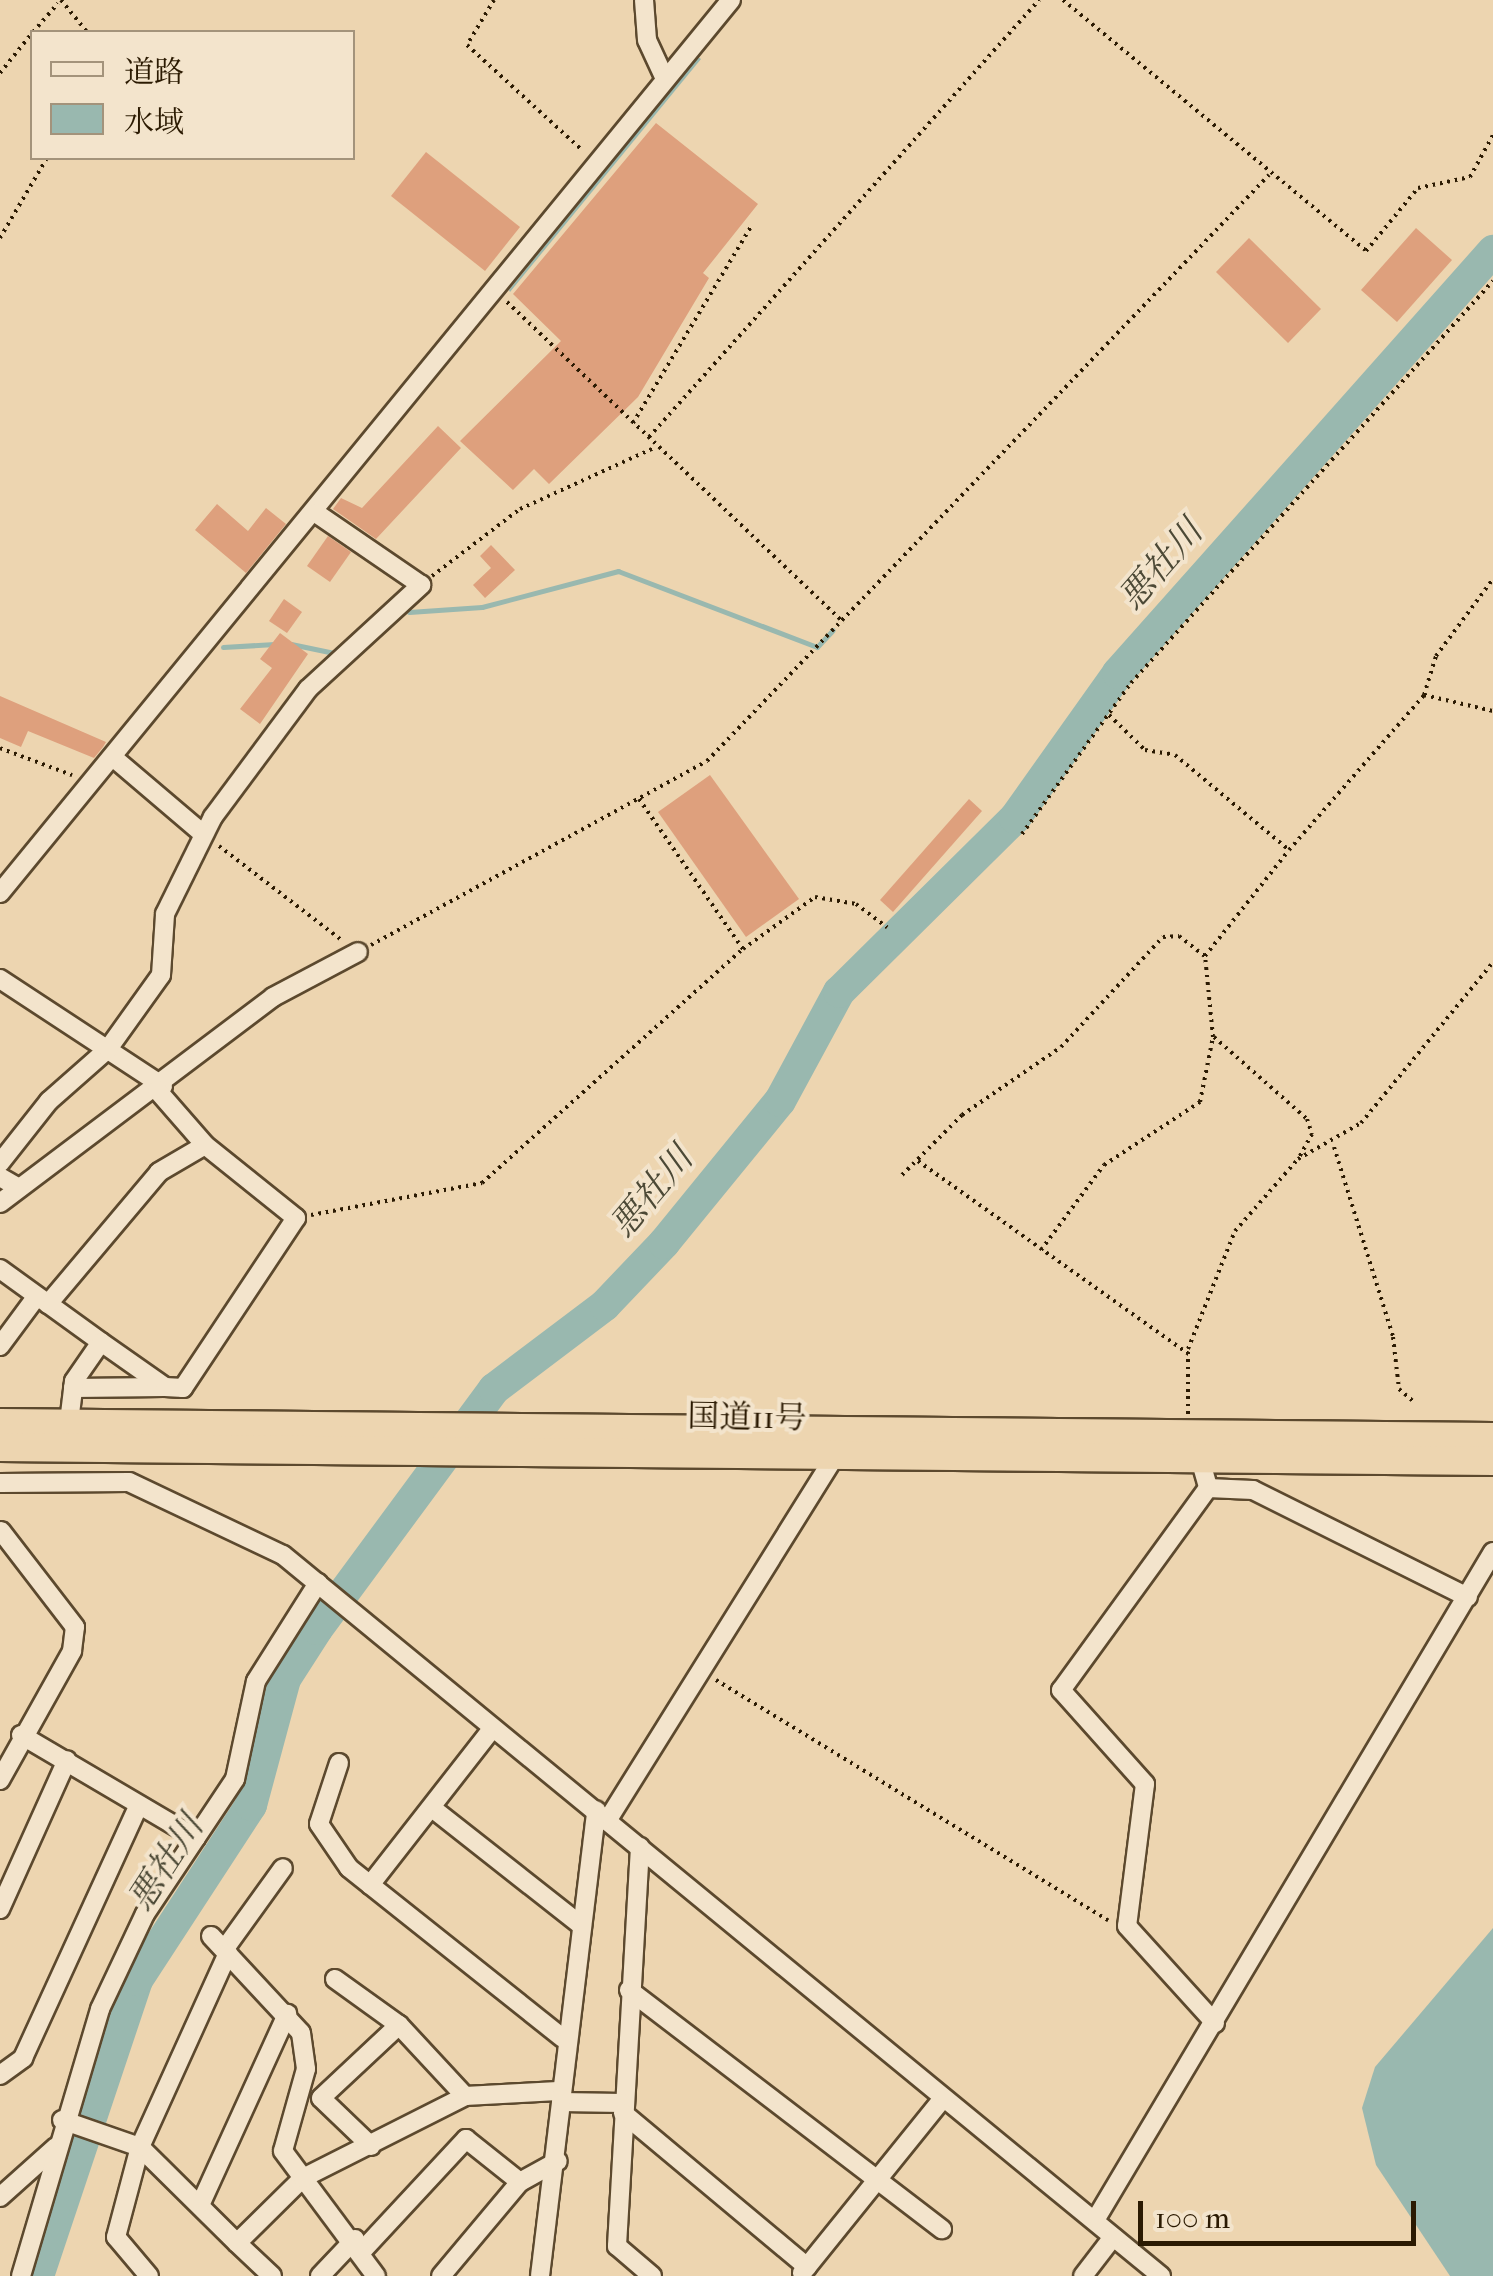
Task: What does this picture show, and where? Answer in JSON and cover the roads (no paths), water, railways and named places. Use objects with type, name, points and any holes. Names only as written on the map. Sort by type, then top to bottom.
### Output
[{"type":"highway","name":"国道11号","points":[[0,1423],[446,1426],[490,1438]]},
{"type":"highway","name":"国道11号","points":[[0,1447],[430,1450],[490,1438],[1196,1446],[1493,1437]]},
{"type":"highway","name":"国道11号","points":[[1196,1446],[1493,1462]]},
{"type":"street","points":[[644,0],[647,40],[666,79]]},
{"type":"street","points":[[0,893],[90,782],[115,760],[731,0]]},
{"type":"street","points":[[0,1162],[49,1100],[108,1049],[161,975],[165,914],[203,834],[308,689],[422,586],[316,513]]},
{"type":"street","points":[[115,760],[203,834]]},
{"type":"street","points":[[0,1202],[160,1088],[272,997],[358,952]]},
{"type":"street","points":[[0,979],[160,1088],[205,1145],[296,1218],[182,1388],[73,1388]]},
{"type":"street","points":[[0,1346],[159,1172],[205,1145]]},
{"type":"street","points":[[0,1177],[20,1188]]},
{"type":"street","points":[[0,1269],[165,1387]]},
{"type":"street","points":[[69,1422],[73,1388],[100,1342]]},
{"type":"street","points":[[540,2276],[558,2161],[563,2038],[578,1924],[602,1816],[707,1674],[844,1442]]},
{"type":"street","points":[[1196,1446],[1208,1488]]},
{"type":"street","points":[[0,1483],[129,1482],[214,1517],[325,1588],[943,2098],[1098,2218],[1113,2237],[1161,2276]]},
{"type":"street","points":[[1208,1488],[1253,1490],[1468,1596]]},
{"type":"street","points":[[1208,1488],[1062,1690],[1144,1784],[1127,1926],[1215,2023]]},
{"type":"street","points":[[0,1522],[1,1532],[75,1627],[72,1650],[21,1735],[0,1780]]},
{"type":"street","points":[[1098,2218],[1493,1552]]},
{"type":"street","points":[[22,2276],[56,2147],[138,1930],[244,1759],[256,1681],[325,1588]]},
{"type":"street","points":[[370,1885],[492,1729]]},
{"type":"street","points":[[21,1735],[196,1838]]},
{"type":"street","points":[[0,1908],[67,1760]]},
{"type":"street","points":[[340,1763],[319,1824],[370,1885],[563,2038]]},
{"type":"street","points":[[0,2074],[23,2058],[139,1805]]},
{"type":"street","points":[[432,1808],[578,1924]]},
{"type":"street","points":[[640,1847],[628,1990],[617,2246],[652,2276]]},
{"type":"street","points":[[149,2276],[115,2244],[140,2148],[222,1945],[284,1868]]},
{"type":"street","points":[[222,1945],[287,2014],[306,2069],[283,2151],[359,2245],[376,2276]]},
{"type":"street","points":[[335,1979],[398,2025],[465,2096]]},
{"type":"street","points":[[628,1990],[942,2229]]},
{"type":"street","points":[[201,2203],[287,2014]]},
{"type":"street","points":[[371,2146],[321,2098],[398,2025]]},
{"type":"street","points":[[237,2243],[303,2178],[465,2096],[560,2096],[623,2108],[803,2272],[943,2098]]},
{"type":"street","points":[[67,2122],[140,2148],[272,2276]]},
{"type":"street","points":[[320,2276],[359,2245],[466,2139],[520,2182]]},
{"type":"street","points":[[0,2197],[56,2147]]},
{"type":"street","points":[[441,2276],[520,2182],[558,2161]]},
{"type":"street","points":[[1083,2276],[1113,2237]]},
{"type":"water","points":[[698,57],[701,59],[510,292],[509,290]]},
{"type":"water","points":[[1493,1928],[1493,2276],[1450,2276],[1376,2165],[1362,2108],[1375,2067]]},
{"type":"waterway","name":"悪社川","points":[[38,2276],[137,1980],[251,1805],[285,1679],[317,1629],[494,1389],[605,1305],[664,1243],[780,1101],[839,992],[1015,818],[1118,673],[1493,251]]},
{"type":"waterway","points":[[409,612],[482,607],[618,571],[817,647],[833,630]]},
{"type":"waterway","points":[[223,647],[275,644]]},
{"type":"waterway","points":[[291,644],[334,653]]}]
